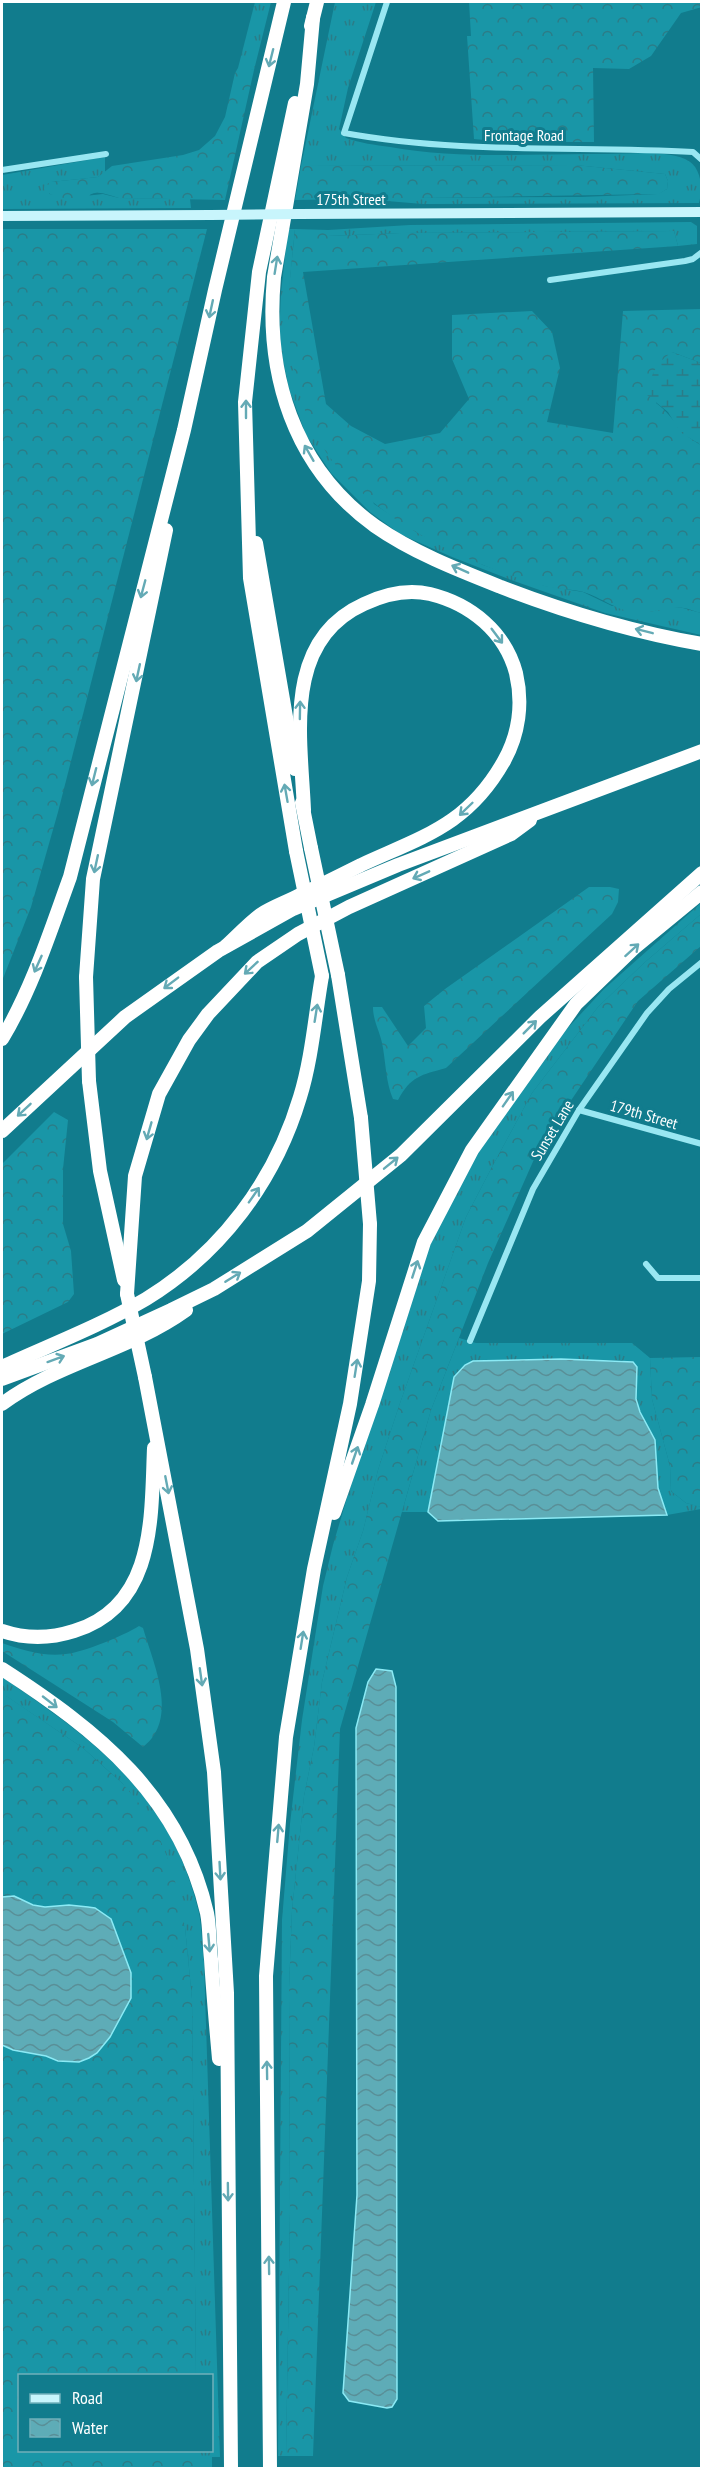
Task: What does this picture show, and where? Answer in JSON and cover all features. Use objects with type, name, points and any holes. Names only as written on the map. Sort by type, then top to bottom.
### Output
[{"type":"highway","points":[[2,1039],[11,1024],[45,947],[70,877],[184,430],[284,2]]},
{"type":"highway","points":[[2,1367],[111,1318],[147,1298],[203,1255],[232,1225],[270,1171],[291,1125],[307,1069],[322,976],[296,851],[250,578],[245,402],[259,272],[317,2]]},
{"type":"highway","points":[[312,18],[307,84],[276,266],[271,309],[272,338],[279,382],[291,419],[311,457],[334,488],[359,513],[393,537],[415,549],[529,597],[622,626],[702,644]]},
{"type":"highway","points":[[184,430],[158,577],[93,879],[86,977],[89,1081],[100,1171],[145,1377],[197,1649],[214,1772],[226,1993],[231,2469]]},
{"type":"highway","points":[[247,489],[273,648],[338,975],[361,1118],[370,1224],[369,1281],[350,1404],[314,1569],[286,1737],[266,1976],[270,2469]]},
{"type":"highway","points":[[226,946],[260,915],[442,829],[470,806],[491,783],[512,744],[519,720],[520,691],[513,665],[499,637],[489,626],[461,606],[444,598],[427,593],[407,592],[383,597],[357,607],[331,628],[310,662],[302,683],[300,707],[304,810]]},
{"type":"highway","points":[[2,1131],[125,1017],[226,946],[293,909],[339,888],[702,751]]},
{"type":"highway","points":[[127,1294],[135,1176],[159,1094],[189,1040],[208,1014],[257,962],[298,934],[349,907],[511,834],[547,808]]},
{"type":"highway","points":[[2,1404],[37,1382],[164,1325],[214,1289],[307,1232],[401,1155],[540,1017],[702,873]]},
{"type":"highway","points":[[314,1569],[372,1405],[424,1242],[472,1150],[576,1004],[635,947],[702,892]]},
{"type":"highway","points":[[2,1379],[97,1344],[214,1289]]},
{"type":"highway","points":[[2,1631],[43,1638],[60,1635],[96,1623],[125,1596],[137,1575],[150,1530],[155,1428]]},
{"type":"highway","points":[[2,1669],[38,1692],[98,1739],[140,1779],[164,1810],[188,1855],[207,1914],[227,2162]]},
{"type":"street","name":"Frontage Road","points":[[387,2],[344,133],[384,140],[484,149],[618,148],[693,152],[702,160]]},
{"type":"street","points":[[2,170],[106,154]]},
{"type":"street","name":"175th Street","points":[[2,216],[702,212]]},
{"type":"street","points":[[550,280],[685,261],[693,259],[702,252]]},
{"type":"street","name":"Sunset Lane","points":[[470,1341],[533,1189],[579,1110],[647,1012],[669,989],[702,962]]},
{"type":"street","name":"179th Street","points":[[579,1110],[702,1144]]},
{"type":"street","points":[[646,1264],[658,1278],[702,1278]]},
{"type":"green space","points":[[255,2],[271,2],[254,70],[238,68]]},
{"type":"green space","points":[[335,2],[376,2],[348,88],[339,129],[346,138],[373,145],[445,153],[667,154],[685,159],[695,167],[701,185],[699,203],[423,204],[351,198],[581,197],[658,194],[667,189],[668,181],[665,174],[575,165],[301,166]]},
{"type":"green space","points":[[469,2],[701,2],[702,7],[681,13],[651,56],[629,69],[593,68],[594,142],[506,142],[474,139],[467,36],[471,36]]},
{"type":"green space","points":[[238,68],[254,70],[225,200],[119,198],[98,193],[86,197],[70,198],[52,195],[44,189],[45,185],[51,182],[98,177],[112,166],[183,155],[199,150],[215,136],[225,117],[235,73]]},
{"type":"green space","points":[[105,157],[105,172],[98,177],[51,182],[49,194],[76,197],[103,194],[119,198],[190,199],[191,208],[2,209],[2,175]]},
{"type":"green space","points":[[575,165],[665,174],[668,181],[667,189],[659,194],[295,200],[301,166]]},
{"type":"green space","points":[[691,222],[697,226],[697,244],[678,246],[674,231],[401,233],[328,236],[328,230],[410,225]]},
{"type":"green space","points":[[2,229],[207,229],[58,812],[31,907],[2,981]]},
{"type":"green space","points":[[288,229],[295,229],[290,279],[289,332],[374,504],[420,534],[483,565],[545,586],[583,592],[612,606],[683,608],[701,613],[701,635],[605,613],[514,581],[400,534],[370,512],[331,473],[306,435],[289,389],[279,340],[281,293]]},
{"type":"green space","points":[[295,229],[328,230],[329,236],[401,233],[674,231],[678,246],[303,272],[326,404],[351,426],[385,444],[440,433],[469,399],[452,359],[452,315],[532,311],[552,332],[560,368],[547,422],[613,433],[623,311],[701,309],[701,363],[672,352],[656,403],[687,435],[701,445],[701,613],[686,608],[627,611],[586,593],[548,587],[511,576],[444,548],[412,530],[355,486],[331,460],[313,430],[297,383],[288,320]]},
{"type":"green space","points":[[672,352],[701,363],[701,445],[680,432],[668,412],[647,395],[655,370],[661,361]]},
{"type":"green space","points":[[589,887],[619,889],[618,902],[612,914],[446,1068],[412,1081],[398,1100],[393,1099],[373,1007],[382,1007],[408,1046],[426,1028],[424,1006]]},
{"type":"green space","points":[[701,903],[701,914],[644,963],[598,1007],[532,1093],[492,1167],[466,1217],[399,1406],[378,1470],[363,1531],[347,1577],[322,1682],[314,1747],[304,1796],[292,1910],[289,1988],[290,2211],[286,2456],[278,2456],[282,1920],[302,1720],[323,1586],[333,1545],[369,1424],[429,1243],[480,1145],[565,1031],[604,989]]},
{"type":"green space","points":[[701,914],[701,946],[638,1001],[539,1148],[488,1263],[431,1410],[340,1729],[313,2456],[286,2456],[290,2211],[289,1988],[292,1910],[304,1796],[314,1747],[322,1682],[347,1577],[363,1531],[378,1470],[399,1406],[466,1217],[492,1167],[532,1093],[598,1007],[644,963]]},
{"type":"green space","points":[[54,1112],[68,1120],[63,1169],[63,1224],[71,1251],[74,1294],[68,1302],[2,1334],[2,1164]]},
{"type":"green space","points":[[459,1338],[476,1343],[632,1343],[650,1358],[652,1399],[670,1466],[671,1491],[686,1503],[702,1507],[701,1509],[667,1515],[658,1488],[655,1440],[640,1412],[636,1399],[637,1377],[622,1360],[473,1361],[454,1377],[428,1512],[402,1512],[431,1410]]},
{"type":"green space","points":[[702,1357],[701,1507],[686,1503],[671,1491],[670,1466],[652,1399],[650,1358]]},
{"type":"green space","points":[[139,1626],[143,1628],[157,1674],[162,1706],[160,1722],[154,1735],[143,1747],[113,1722],[2,1651],[2,1643],[41,1654],[74,1653],[103,1643]]},
{"type":"green space","points":[[2,1677],[68,1725],[125,1775],[149,1803],[170,1835],[186,1871],[199,1913],[204,1963],[220,2457],[197,2457],[197,2452],[213,2452],[213,2374],[196,2374],[192,1999],[185,1927],[123,1784],[83,1748],[6,1696],[2,1700]]},
{"type":"green space","points":[[2,1693],[83,1748],[123,1784],[152,1819],[173,1872],[185,1927],[192,1999],[196,2374],[18,2374],[18,2452],[197,2452],[197,2457],[212,2457],[212,2468],[2,2468]]},
{"type":"water","points":[[561,1359],[633,1362],[637,1367],[636,1399],[640,1412],[655,1440],[658,1488],[667,1515],[438,1521],[428,1512],[454,1377],[465,1365],[473,1361]]},
{"type":"water","points":[[376,1669],[392,1671],[396,1687],[397,2399],[392,2407],[387,2408],[349,2401],[343,2393],[357,2195],[356,1728],[368,1682]]},
{"type":"water","points":[[14,1896],[33,1905],[45,1907],[69,1905],[95,1908],[111,1919],[131,1973],[131,1998],[110,2037],[97,2053],[89,2058],[79,2062],[58,2061],[2,2045],[2,1897]]}]
